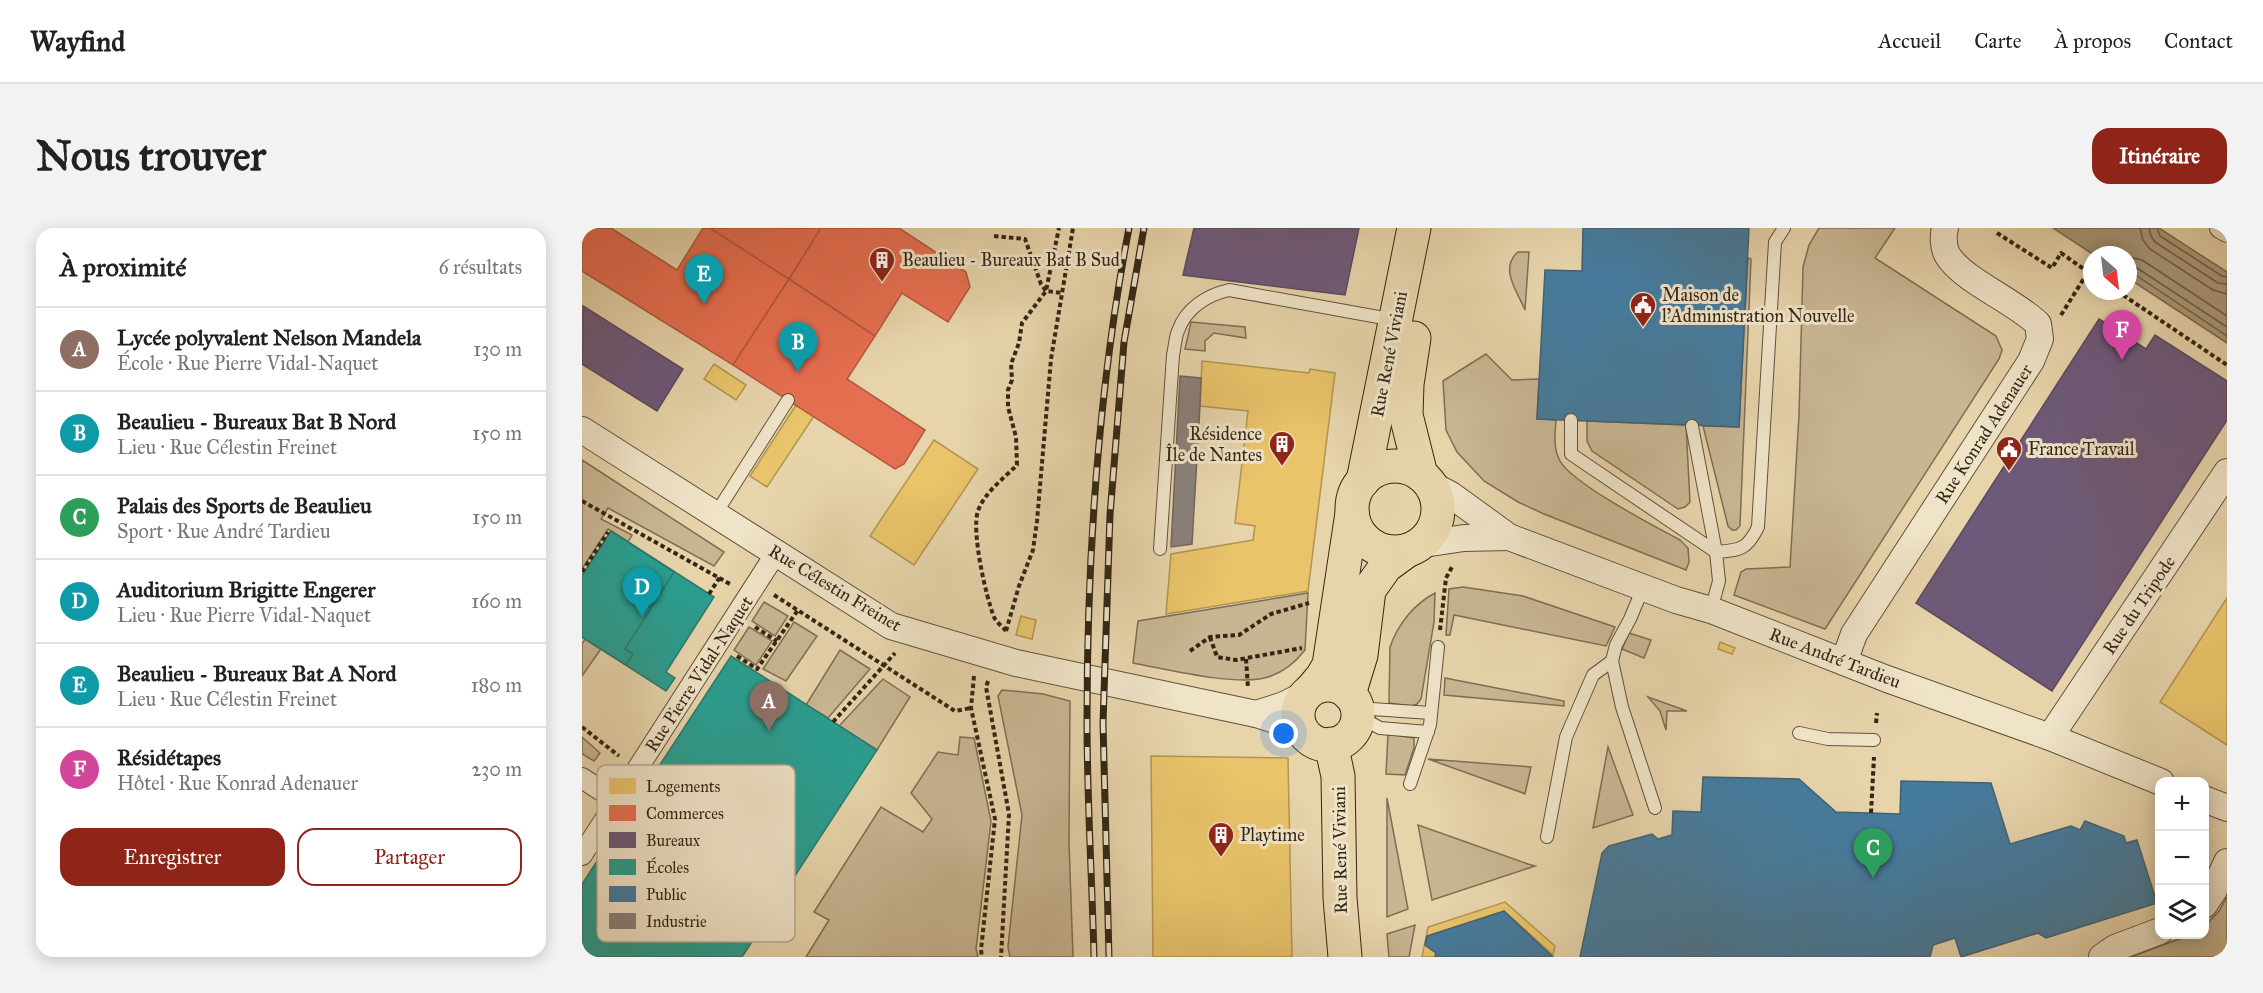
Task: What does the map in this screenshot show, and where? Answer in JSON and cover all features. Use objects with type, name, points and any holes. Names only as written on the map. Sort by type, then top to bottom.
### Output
[{"type":"main road","name":"Rue René Viviani","points":[[1363,481],[1414,228]]},
{"type":"main road","name":"Rue René Viviani","points":[[1425,479],[1406,415],[1407,384],[1434,228]]},
{"type":"main road","points":[[1391,466],[1406,468],[1425,479],[1438,505],[1436,520],[1429,535],[1386,566],[1370,590],[1352,732],[1346,738],[1318,739],[1299,724],[1298,714],[1300,703],[1329,665],[1354,495],[1363,481],[1375,471],[1391,466]]},
{"type":"main road","points":[[1352,513],[1357,529],[1368,542],[1391,552],[1412,548]]},
{"type":"main road","points":[[1309,691],[1323,685],[1334,685],[1355,706]]},
{"type":"main road","name":"Rue René Viviani","points":[[1318,739],[1338,776],[1340,898],[1345,957]]},
{"type":"street","name":"Rue Konrad Adenauer","points":[[1844,662],[1854,634],[2031,361],[2040,339],[2038,324],[2027,313],[1979,283],[1948,256],[1944,244],[1945,228]]},
{"type":"street","points":[[2220,228],[2227,232]]},
{"type":"street","name":"Rue Célestin Freinet","points":[[582,430],[882,620],[910,632],[1252,702],[1287,724],[1318,739]]},
{"type":"street","name":"Rue du Tripode","points":[[2050,737],[2227,472]]},
{"type":"street","name":"Rue André Tardieu","points":[[1425,479],[1509,537],[2050,737],[2155,780]]},
{"type":"street","name":"Rue André Tardieu","points":[[1412,548],[1464,538],[1509,537]]},
{"type":"street","name":"Rue Pierre Vidal-Naquet","points":[[640,765],[776,553]]},
{"type":"street","points":[[1252,702],[1284,705],[1309,691]]},
{"type":"street","points":[[582,778],[597,788]]},
{"type":"street","points":[[2209,801],[2227,808]]},
{"type":"street","name":"Rue Pierre Vidal-Naquet","points":[[582,855],[597,832]]},
{"type":"street","points":[[2209,898],[2227,862]]},
{"type":"street","points":[[2102,957],[2115,948],[2155,933]]},
{"type":"lane","points":[[1570,420],[1571,454],[1716,552],[1738,550],[1750,543],[1758,527],[1775,242],[1784,228]]},
{"type":"lane","points":[[1160,549],[1173,355],[1178,330],[1198,304],[1212,294],[1229,290],[1329,306],[1396,320]]},
{"type":"lane","points":[[715,514],[788,400]]},
{"type":"lane","points":[[1692,426],[1716,552],[1719,581],[1711,610]]},
{"type":"lane","points":[[1643,588],[1630,620],[1616,645],[1612,661],[1622,707],[1655,808]]},
{"type":"lane","points":[[1410,784],[1428,732],[1438,647]]},
{"type":"lane","points":[[1547,837],[1566,737],[1593,675],[1612,661]]},
{"type":"lane","points":[[1355,706],[1431,714]]},
{"type":"lane","points":[[1355,706],[1380,728],[1428,732]]},
{"type":"lane","points":[[1799,733],[1828,739],[1874,740]]},
{"type":"path","points":[[1006,631],[994,619],[987,593],[977,533],[978,512],[990,493],[1017,465],[1016,437],[1008,407],[1008,390],[1012,380],[1011,364],[1022,323],[1046,291],[1059,228]]},
{"type":"path","points":[[1001,957],[1009,814],[986,687],[1019,585],[1033,550],[1051,359],[1073,228]]},
{"type":"path","points":[[1997,233],[2052,268],[2061,254],[2083,269]]},
{"type":"path","points":[[994,236],[1025,239],[1041,284],[1046,291],[1062,293]]},
{"type":"path","points":[[2130,300],[2227,365]]},
{"type":"path","points":[[582,501],[720,578],[709,594]]},
{"type":"path","points":[[582,572],[608,532]]},
{"type":"path","points":[[1438,647],[1446,578],[1454,561]]},
{"type":"path","points":[[757,584],[955,711],[970,708]]},
{"type":"path","points":[[1190,651],[1210,637],[1239,634],[1271,614],[1318,601]]},
{"type":"path","points":[[718,643],[757,669],[798,610]]},
{"type":"path","points":[[833,722],[886,665],[910,632]]},
{"type":"path","points":[[1210,637],[1217,657],[1236,660],[1313,646]]},
{"type":"path","points":[[1246,658],[1252,702]]},
{"type":"path","points":[[974,676],[970,708],[995,819],[982,957]]},
{"type":"path","points":[[582,727],[631,765]]},
{"type":"path","points":[[1871,813],[1874,753]]},
{"type":"shaded area","points":[[1819,228],[1895,228],[1875,258],[1996,336],[2002,350],[1999,359],[1825,629],[1734,595],[1741,572],[1746,569],[1790,567],[1799,415],[1803,267],[1809,245]]},
{"type":"shaded area","points":[[1518,252],[1529,252],[1525,310],[1514,288],[1510,272],[1510,265]]},
{"type":"shaded area","points":[[1748,258],[1751,259],[1740,526],[1732,530],[1728,526],[1703,426],[1739,427]]},
{"type":"shaded area","points":[[1191,322],[1245,327],[1246,338],[1214,333],[1205,341],[1205,351],[1185,349]]},
{"type":"shaded area","points":[[1486,354],[1512,380],[1539,379],[1537,419],[1556,420],[1555,446],[1560,461],[1581,481],[1597,492],[1680,540],[1688,548],[1689,562],[1686,570],[1518,502],[1484,481],[1457,452],[1446,430],[1443,381]]},
{"type":"shaded area","points":[[1587,421],[1686,425],[1690,502],[1678,509],[1592,451],[1587,441]]},
{"type":"shaded area","points":[[582,460],[724,552],[714,566],[608,508],[601,519],[632,535],[628,542],[608,529],[582,569]]},
{"type":"shaded area","points":[[1463,587],[1523,596],[1615,627],[1606,646],[1454,615],[1450,635],[1446,635],[1449,589]]},
{"type":"shaded area","points":[[1308,593],[1305,650],[1289,666],[1274,675],[1255,680],[1221,679],[1133,663],[1138,621]]},
{"type":"shaded area","points":[[1435,593],[1434,622],[1421,699],[1417,704],[1411,706],[1389,703],[1390,647],[1393,639],[1402,623],[1414,609]]},
{"type":"shaded area","points":[[764,602],[788,616],[775,636],[752,621]]},
{"type":"shaded area","points":[[794,622],[817,636],[786,681],[763,669]]},
{"type":"shaded area","points":[[749,627],[772,641],[756,665],[734,650]]},
{"type":"shaded area","points":[[1629,633],[1651,640],[1644,658],[1622,649]]},
{"type":"shaded area","points":[[585,639],[601,649],[582,676],[582,644]]},
{"type":"shaded area","points":[[840,650],[870,669],[828,718],[806,705]]},
{"type":"shaded area","points":[[1445,678],[1564,701],[1564,706],[1444,695]]},
{"type":"shaded area","points":[[883,679],[910,697],[877,750],[839,726]]},
{"type":"shaded area","points":[[1002,690],[1043,694],[1070,701],[1069,843],[1073,957],[1010,957],[1008,947],[1022,815],[998,696]]},
{"type":"shaded area","points":[[1648,697],[1687,711],[1667,711],[1666,730],[1660,711]]},
{"type":"shaded area","points":[[1388,734],[1414,738],[1414,748],[1405,775],[1386,774]]},
{"type":"shaded area","points":[[582,737],[600,753],[594,761],[582,754]]},
{"type":"shaded area","points":[[960,737],[974,738],[991,821],[976,949],[978,957],[806,957],[829,920],[814,912],[881,807],[923,832],[932,819],[911,793],[938,752],[958,755]]},
{"type":"shaded area","points":[[1608,747],[1633,815],[1593,828]]},
{"type":"shaded area","points":[[1428,759],[1531,767],[1525,794]]},
{"type":"shaded area","points":[[1387,798],[1408,909],[1387,917]]},
{"type":"shaded area","points":[[1418,825],[1528,864],[1535,866],[1432,900]]},
{"type":"shaded area","points":[[2227,897],[2227,957],[2131,957],[2179,939],[2209,939],[2209,922]]},
{"type":"shaded area","points":[[1415,925],[1409,957],[1389,957],[1387,934]]},
{"type":"water","points":[[2053,228],[2159,228],[2227,272],[2227,343],[2137,284],[2137,246],[2083,248]]},
{"type":"building: Logements","name":"Résidence Île de Nantes","points":[[1202,361],[1309,373],[1310,369],[1335,373],[1308,591],[1166,614],[1171,554],[1253,540],[1255,526],[1235,523],[1248,411],[1200,406]]},
{"type":"building: Logements","points":[[714,364],[746,385],[736,400],[704,379]]},
{"type":"building: Logements","points":[[796,405],[814,416],[767,487],[750,476]]},
{"type":"building: Logements","points":[[934,440],[978,469],[914,565],[870,536]]},
{"type":"building: Logements","points":[[2227,598],[2227,745],[2160,702]]},
{"type":"building: Logements","points":[[1021,616],[1036,620],[1032,639],[1016,635]]},
{"type":"building: Logements","points":[[1720,642],[1735,648],[1732,654],[1718,649]]},
{"type":"building: Logements","name":"Playtime","points":[[1151,756],[1288,758],[1292,957],[1153,957]]},
{"type":"building: Logements","points":[[1505,902],[1555,946],[1553,955],[1504,911],[1427,936],[1425,945],[1436,953],[1435,957],[1422,957],[1428,927]]},
{"type":"building: Commerces","points":[[589,228],[611,228],[677,270],[703,228],[710,228],[789,279],[733,365],[582,271],[582,238]]},
{"type":"building: Commerces","points":[[710,228],[821,228],[789,279]]},
{"type":"building: Commerces","name":"Beaulieu - Bureaux Bat B Sud","points":[[821,228],[899,228],[966,272],[970,287],[948,322],[902,293],[875,336],[789,279]]},
{"type":"building: Commerces","points":[[789,279],[875,336],[847,379],[925,430],[904,464],[895,469],[733,365]]},
{"type":"building: Bureaux","points":[[1194,228],[1359,228],[1345,295],[1183,275]]},
{"type":"building: Bureaux","points":[[583,306],[683,369],[657,411],[582,364]]},
{"type":"building: Bureaux","points":[[2099,319],[2146,349],[2155,335],[2227,381],[2227,420],[2052,691],[1916,603]]},
{"type":"building: Écoles","points":[[611,531],[714,597],[666,672],[675,678],[666,691],[582,637],[582,576]]},
{"type":"building: Écoles","points":[[611,531],[674,572],[625,649],[633,654],[626,665],[582,637],[582,576]]},
{"type":"building: Écoles","points":[[731,656],[877,750],[795,876],[795,765],[660,765]]},
{"type":"building: Écoles","points":[[597,861],[597,942],[752,942],[742,957],[582,957],[582,884]]},
{"type":"building: Public","name":"Maison de l'Administration Nouvelle","points":[[1583,228],[1749,228],[1739,427],[1537,419],[1545,270],[1582,271]]},
{"type":"building: Public","points":[[1703,777],[1799,779],[1836,812],[1900,814],[1901,781],[1991,783],[2010,844],[2071,826],[2080,830],[2085,821],[2124,836],[2126,843],[2137,840],[2155,897],[2155,904],[2046,938],[2038,933],[1961,957],[1955,938],[1933,945],[1930,957],[1580,957],[1602,853],[1609,846],[1652,834],[1658,839],[1672,835],[1673,811],[1701,812]]},
{"type":"building: Public","points":[[1504,911],[1553,957],[1435,957],[1436,953],[1425,945],[1427,936]]},
{"type":"building: Industrie","points":[[1180,376],[1201,378],[1200,406],[1192,544],[1171,547]]},
{"type":"railway","points":[[1094,957],[1087,721],[1089,597],[1102,412],[1109,350],[1129,228]]},
{"type":"railway","points":[[1109,957],[1103,723],[1110,515],[1124,342],[1144,228]]},
{"type":"place","name":"Beaulieu - Bureaux Bat B Sud","points":[[882,283]]},
{"type":"place","name":"Beaulieu - Bureaux Bat A Nord","points":[[704,304]]},
{"type":"place","name":"Maison de l'Administration Nouvelle","points":[[1643,328]]},
{"type":"place","name":"Résidétapes","points":[[2122,360]]},
{"type":"place","name":"Beaulieu - Bureaux Bat B Nord","points":[[798,372]]},
{"type":"place","name":"Résidence Île de Nantes","points":[[1282,467]]},
{"type":"place","name":"France Travail","points":[[2009,472]]},
{"type":"place","name":"Auditorium Brigitte Engerer","points":[[642,617]]},
{"type":"place","name":"Lycée polyvalent Nelson Mandela","points":[[769,731]]},
{"type":"place","name":"Playtime","points":[[1221,858]]},
{"type":"place","name":"Palais des Sports de Beaulieu","points":[[1873,878]]}]
